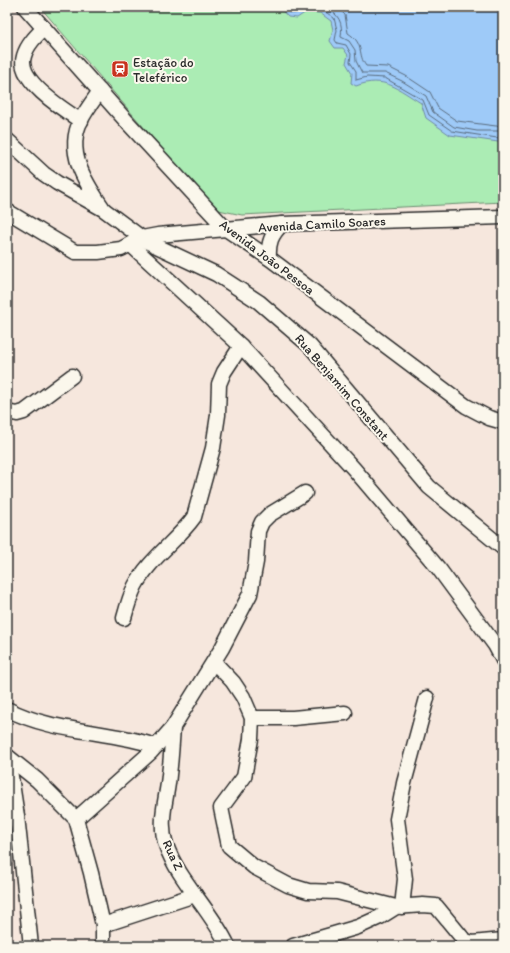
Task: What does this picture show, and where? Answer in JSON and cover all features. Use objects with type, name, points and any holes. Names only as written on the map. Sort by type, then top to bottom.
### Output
[{"type":"street","name":"Avenida João Pessoa","points":[[26,7],[100,91],[226,229],[269,258],[466,406],[489,418],[503,422]]},
{"type":"street","points":[[44,28],[30,43],[23,57],[24,67],[30,79],[49,99],[81,121]]},
{"type":"street","points":[[100,91],[81,121],[75,140],[78,162],[85,182],[103,209],[241,346],[354,469],[439,569],[495,645],[503,660]]},
{"type":"street","points":[[7,140],[48,177],[103,209]]},
{"type":"street","name":"Avenida Camilo Soares","points":[[7,211],[75,252],[98,252],[121,249],[136,241],[158,235],[282,224],[503,217]]},
{"type":"street","points":[[269,258],[268,246],[270,239],[274,232],[282,224]]},
{"type":"street","name":"Rua Benjamim Constant","points":[[136,241],[216,274],[259,302],[287,325],[310,346],[336,375],[429,487],[489,539],[503,548]]},
{"type":"street","points":[[124,618],[136,585],[147,569],[188,527],[194,517],[213,448],[218,415],[219,384],[224,372],[241,346]]},
{"type":"street","points":[[7,412],[17,414],[24,412],[72,376]]},
{"type":"street","points":[[76,819],[154,749],[173,727],[214,662],[250,594],[256,562],[258,531],[262,522],[269,515],[305,493]]},
{"type":"street","points":[[214,662],[233,682],[243,697],[252,718],[251,739],[244,777],[221,808],[230,846],[254,867],[288,885],[308,891],[337,892],[358,896],[399,907],[436,906],[457,934],[464,940],[472,943],[503,940]]},
{"type":"street","points":[[399,907],[405,879],[397,819],[404,783],[427,698]]},
{"type":"street","points":[[7,709],[20,715],[66,729],[135,739],[154,749],[170,765]]},
{"type":"street","points":[[252,718],[293,718],[345,713]]},
{"type":"street","name":"Rua Z","points":[[173,727],[170,765],[162,819],[163,834],[169,851],[228,946]]},
{"type":"street","points":[[7,756],[37,780],[76,819],[91,873],[103,925],[103,946]]},
{"type":"street","points":[[7,756],[12,813],[31,946]]},
{"type":"street","points":[[103,925],[195,895]]},
{"type":"street","points":[[293,946],[358,927],[399,907]]},
{"type":"green space","points":[[40,7],[503,7],[503,202],[242,215],[214,209]]},
{"type":"water","points":[[279,7],[503,7],[503,140],[498,142],[450,135],[426,118],[421,103],[398,89],[390,85],[375,82],[356,86],[351,83],[352,73],[346,63],[348,55],[343,48],[335,48],[330,41],[333,30],[331,21],[320,13],[306,12],[297,18],[288,17]]},
{"type":"place","name":"Estação do Teleférico","points":[[120,69]]}]
